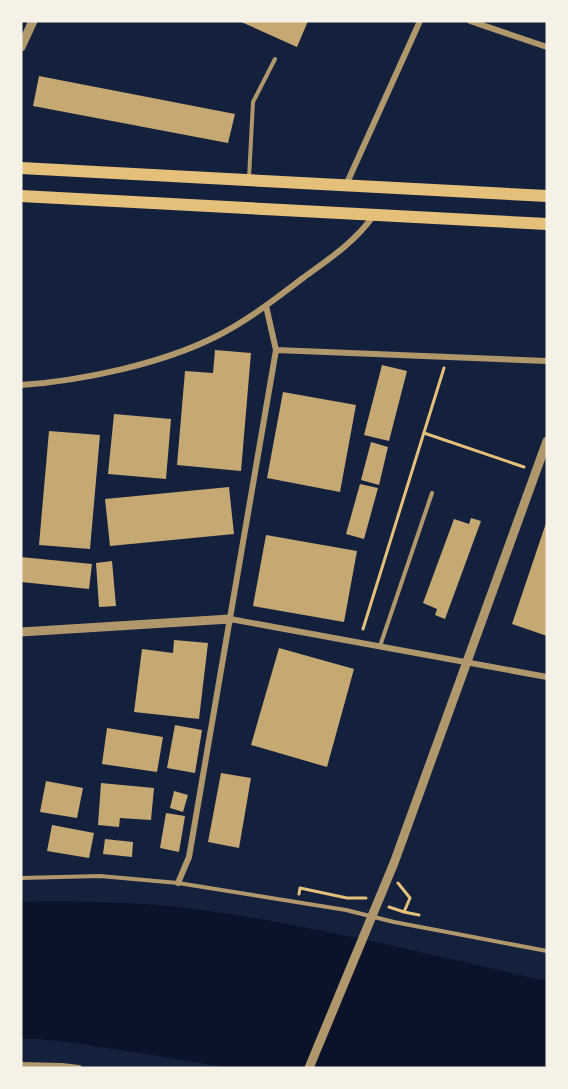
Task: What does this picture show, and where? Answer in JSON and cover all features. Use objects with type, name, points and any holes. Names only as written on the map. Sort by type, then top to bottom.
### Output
[{"type":"highway","points":[[21,168],[547,196]]},
{"type":"highway","points":[[21,196],[547,224]]},
{"type":"street","points":[[21,47],[33,21]]},
{"type":"street","points":[[346,186],[420,21]]},
{"type":"street","points":[[470,21],[547,47]]},
{"type":"street","points":[[21,385],[74,379],[183,352],[218,336],[266,306],[351,243],[374,215]]},
{"type":"street","points":[[178,883],[189,857],[276,350],[266,306]]},
{"type":"street","points":[[276,350],[547,361]]},
{"type":"street","points":[[309,1068],[376,908],[547,441]]},
{"type":"street","points":[[21,632],[230,619],[547,677]]},
{"type":"street","points":[[21,1065],[79,1068]]},
{"type":"lane","points":[[249,181],[253,102],[275,59]]},
{"type":"lane","points":[[379,646],[432,493]]},
{"type":"lane","points":[[21,878],[100,876],[178,883],[346,910],[394,922],[547,951]]},
{"type":"path","points":[[363,628],[448,357]]},
{"type":"path","points":[[424,433],[524,467]]},
{"type":"path","points":[[398,883],[410,898],[404,912]]},
{"type":"path","points":[[306,889],[346,898],[366,898]]},
{"type":"path","points":[[389,907],[426,917]]},
{"type":"water","points":[[56,901],[166,906],[289,924],[547,981],[547,1068],[232,1068],[75,1043],[21,1039],[21,902]]},
{"type":"building","points":[[239,21],[308,21],[297,47]]},
{"type":"building","points":[[39,76],[235,114],[228,143],[33,106]]},
{"type":"building","points":[[215,350],[251,353],[241,471],[177,465],[185,371],[213,373]]},
{"type":"building","points":[[382,365],[407,371],[389,441],[364,435]]},
{"type":"building","points":[[283,392],[356,405],[340,492],[267,478]]},
{"type":"building","points":[[114,414],[171,419],[166,479],[108,474]]},
{"type":"building","points":[[49,431],[100,435],[90,549],[39,545]]},
{"type":"building","points":[[371,442],[388,447],[379,485],[361,480]]},
{"type":"building","points":[[360,484],[378,488],[364,539],[346,534]]},
{"type":"building","points":[[229,487],[234,534],[110,546],[105,499]]},
{"type":"building","points":[[471,518],[481,521],[445,619],[435,615],[437,609],[423,603],[454,519],[469,524]]},
{"type":"building","points":[[547,520],[547,636],[512,624]]},
{"type":"building","points":[[266,535],[357,551],[344,622],[253,606]]},
{"type":"building","points":[[21,557],[92,564],[89,589],[21,582]]},
{"type":"building","points":[[112,561],[116,606],[99,607],[96,563]]},
{"type":"building","points":[[174,640],[208,643],[199,719],[134,712],[142,649],[173,653]]},
{"type":"building","points":[[279,648],[354,669],[327,767],[251,745]]},
{"type":"building","points":[[175,725],[202,730],[195,773],[167,768]]},
{"type":"building","points":[[107,728],[163,737],[157,772],[102,764]]},
{"type":"building","points":[[221,773],[251,778],[239,848],[208,842]]},
{"type":"building","points":[[46,781],[83,788],[77,818],[40,812]]},
{"type":"building","points":[[101,783],[154,788],[151,820],[120,818],[119,827],[98,825]]},
{"type":"building","points":[[174,791],[188,795],[183,812],[170,808]]},
{"type":"building","points":[[166,813],[185,816],[179,852],[160,848]]},
{"type":"building","points":[[52,825],[94,833],[89,858],[47,851]]},
{"type":"building","points":[[105,839],[133,842],[132,857],[103,854]]}]
